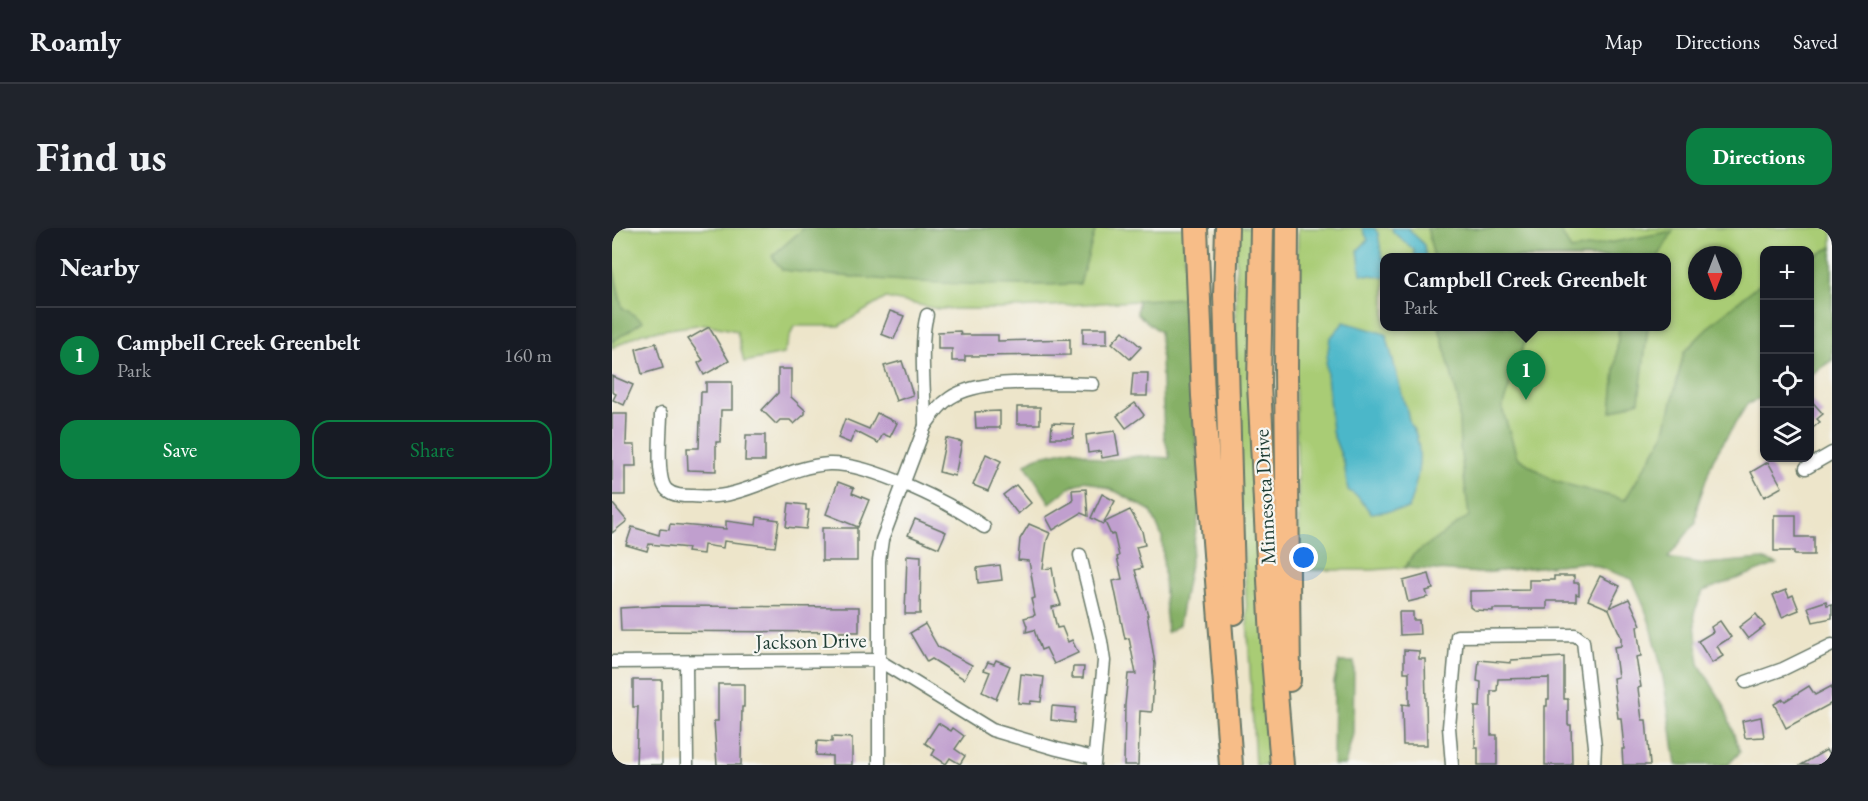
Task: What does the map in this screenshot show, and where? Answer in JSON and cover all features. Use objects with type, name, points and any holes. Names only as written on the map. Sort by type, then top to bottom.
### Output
[{"type":"highway","points":[[1196,228],[1203,396],[1231,765]]},
{"type":"highway","name":"Minnesota Drive","points":[[1227,228],[1225,296],[1227,405],[1240,765]]},
{"type":"highway","name":"Minnesota Drive","points":[[1262,228],[1260,384],[1273,658],[1281,765]]},
{"type":"highway","points":[[1287,228],[1286,372],[1290,765]]},
{"type":"street","points":[[925,426],[924,334],[927,315]]},
{"type":"street","points":[[879,765],[879,561],[882,540],[925,426],[950,398],[970,389],[991,384],[1093,384]]},
{"type":"street","points":[[661,414],[660,478],[663,492],[678,496],[708,497],[732,494],[800,468],[831,464],[866,470],[903,484],[963,512],[984,528]]},
{"type":"street","points":[[1806,468],[1832,453]]},
{"type":"street","points":[[1080,555],[1104,661],[1094,761]]},
{"type":"street","points":[[1452,765],[1449,727],[1457,636],[1575,635],[1583,641],[1595,746],[1594,765]]},
{"type":"street","points":[[1746,682],[1783,669],[1832,645]]},
{"type":"street","name":"Jackson Drive","points":[[612,662],[878,660],[992,730],[1094,761]]},
{"type":"street","points":[[686,662],[687,765]]},
{"type":"green space","points":[[612,228],[1184,228],[1186,298],[998,309],[938,309],[886,298],[839,326],[794,326],[783,354],[744,362],[737,331],[704,324],[642,333],[612,348]]},
{"type":"green space","points":[[804,228],[1096,228],[1080,284],[1005,285],[894,280],[782,270],[772,256]]},
{"type":"green space","points":[[1236,228],[1253,228],[1272,765],[1255,765],[1236,404]]},
{"type":"green space","points":[[1298,228],[1832,228],[1832,360],[1814,372],[1814,246],[1760,246],[1760,399],[1747,404],[1713,459],[1697,506],[1696,522],[1632,579],[1585,562],[1481,573],[1412,567],[1372,570],[1300,570],[1295,375]]},
{"type":"green space","points":[[1427,228],[1559,228],[1571,250],[1673,231],[1660,253],[1433,253]]},
{"type":"green space","points":[[1832,247],[1832,360],[1814,372],[1814,300],[1814,256]]},
{"type":"green space","points":[[612,262],[622,307],[643,321],[612,342]]},
{"type":"green space","points":[[1760,283],[1760,399],[1747,404],[1713,459],[1697,506],[1696,522],[1668,558],[1705,564],[1762,559],[1777,564],[1703,591],[1694,613],[1699,664],[1724,705],[1740,752],[1728,765],[1676,765],[1662,670],[1650,623],[1632,579],[1585,562],[1481,573],[1405,568],[1413,555],[1469,516],[1460,447],[1458,399],[1440,331],[1528,331],[1502,408],[1517,457],[1554,481],[1625,500],[1664,435],[1684,352],[1714,322]]},
{"type":"green space","points":[[1186,298],[1188,361],[1202,497],[1179,625],[1167,633],[1162,537],[1151,511],[1117,492],[1085,480],[1069,488],[1050,503],[1025,464],[1037,457],[1072,449],[1103,461],[1138,456],[1170,458],[1164,436],[1160,332],[1137,314],[1138,300]]},
{"type":"green space","points":[[1619,331],[1648,331],[1639,401],[1611,412]]},
{"type":"green space","points":[[1339,662],[1354,662],[1353,734],[1345,765],[1333,765],[1334,682]]},
{"type":"water","points":[[1362,228],[1374,228],[1378,233],[1381,253],[1380,276],[1361,274],[1358,250],[1368,240]]},
{"type":"water","points":[[1392,228],[1408,228],[1424,245],[1425,253],[1414,253],[1414,250],[1393,232]]},
{"type":"water","points":[[1344,322],[1386,334],[1419,447],[1418,474],[1408,509],[1371,513],[1358,497],[1348,490],[1344,463],[1332,432],[1326,364],[1330,338]]},
{"type":"building","points":[[890,311],[904,316],[894,339],[881,334]]},
{"type":"building","points":[[709,327],[729,361],[704,375],[698,363],[703,360],[688,339]]},
{"type":"building","points":[[1083,328],[1107,328],[1107,344],[1083,344]]},
{"type":"building","points":[[960,331],[961,335],[998,335],[998,341],[1070,339],[1070,355],[965,356],[965,361],[952,361],[952,349],[938,349],[938,332]]},
{"type":"building","points":[[1123,331],[1141,347],[1130,359],[1112,343]]},
{"type":"building","points":[[656,343],[663,368],[642,374],[636,349]]},
{"type":"building","points":[[902,361],[913,395],[896,401],[884,366]]},
{"type":"building","points":[[778,369],[791,369],[791,397],[805,410],[805,414],[794,424],[790,420],[780,420],[776,424],[762,410],[778,393]]},
{"type":"building","points":[[1133,373],[1148,373],[1147,396],[1131,396]]},
{"type":"building","points":[[612,376],[633,385],[624,405],[613,400],[616,394],[612,392]]},
{"type":"building","points":[[706,382],[732,382],[732,410],[721,410],[720,442],[716,442],[716,471],[688,470],[687,448],[699,448],[701,392],[706,392]]},
{"type":"building","points":[[1135,403],[1144,415],[1126,428],[1117,416]]},
{"type":"building","points":[[1814,404],[1823,414],[1817,419],[1820,422],[1814,427]]},
{"type":"building","points":[[1017,407],[1040,407],[1040,424],[1017,424]]},
{"type":"building","points":[[1000,411],[1000,428],[976,428],[975,412]]},
{"type":"building","points":[[877,413],[897,423],[890,437],[883,434],[878,443],[855,431],[850,443],[838,438],[845,419],[869,429]]},
{"type":"building","points":[[612,414],[627,414],[626,445],[635,445],[636,466],[625,466],[625,495],[612,495]]},
{"type":"building","points":[[1052,423],[1074,424],[1073,438],[1051,438]]},
{"type":"building","points":[[1115,431],[1119,455],[1102,458],[1101,451],[1088,453],[1086,435]]},
{"type":"building","points":[[746,435],[765,435],[765,461],[745,461]]},
{"type":"building","points":[[946,438],[962,442],[955,476],[939,472]]},
{"type":"building","points":[[986,454],[1001,461],[988,491],[973,485]]},
{"type":"building","points":[[1768,462],[1782,487],[1764,497],[1751,472]]},
{"type":"building","points":[[838,482],[854,488],[852,493],[869,500],[858,527],[826,514]]},
{"type":"building","points":[[1016,485],[1031,503],[1018,514],[1003,495]]},
{"type":"building","points":[[1086,489],[1088,516],[1081,513],[1053,530],[1046,517],[1073,501],[1072,490]]},
{"type":"building","points":[[1102,494],[1115,501],[1103,524],[1091,518]]},
{"type":"building","points":[[612,503],[627,521],[612,533]]},
{"type":"building","points":[[789,503],[806,505],[806,510],[809,510],[806,529],[786,527]]},
{"type":"building","points":[[1130,510],[1142,531],[1145,545],[1136,547],[1142,568],[1135,570],[1148,615],[1155,664],[1152,712],[1140,711],[1138,765],[1124,765],[1128,674],[1136,674],[1129,638],[1125,639],[1113,581],[1122,579],[1117,557],[1119,556],[1114,534],[1111,535],[1105,522]]},
{"type":"building","points":[[1774,515],[1796,515],[1796,537],[1814,537],[1814,555],[1794,555],[1794,551],[1774,551]]},
{"type":"building","points":[[757,517],[779,520],[775,547],[724,541],[723,548],[704,545],[703,554],[687,552],[688,548],[649,544],[647,551],[626,545],[632,527],[659,535],[660,529],[669,530],[670,524],[726,529],[726,521],[756,525]]},
{"type":"building","points":[[915,519],[946,532],[939,548],[908,535]]},
{"type":"building","points":[[1029,524],[1050,533],[1043,569],[1052,568],[1056,593],[1061,605],[1052,607],[1057,628],[1062,627],[1068,642],[1072,640],[1078,653],[1054,664],[1046,648],[1041,650],[1034,630],[1026,632],[1027,626],[1024,618],[1035,615],[1031,599],[1035,598],[1029,561],[1018,560],[1020,539]]},
{"type":"building","points":[[822,528],[857,528],[857,561],[822,561]]},
{"type":"building","points":[[907,555],[921,556],[920,614],[905,614]]},
{"type":"building","points":[[1000,565],[1002,580],[978,583],[977,568]]},
{"type":"building","points":[[1429,574],[1433,589],[1426,591],[1428,597],[1408,602],[1403,581]]},
{"type":"building","points":[[1554,576],[1574,576],[1574,583],[1579,583],[1579,595],[1576,594],[1576,601],[1547,601],[1547,609],[1493,609],[1493,611],[1474,610],[1470,607],[1470,591],[1529,590],[1529,580],[1554,580]]},
{"type":"building","points":[[1600,576],[1620,586],[1609,608],[1629,599],[1641,625],[1637,627],[1641,656],[1636,657],[1641,687],[1638,688],[1642,720],[1646,720],[1650,765],[1623,765],[1621,718],[1618,718],[1613,678],[1618,677],[1614,647],[1621,646],[1621,637],[1609,609],[1588,600]]},
{"type":"building","points":[[1786,590],[1789,597],[1793,595],[1799,610],[1782,617],[1773,595]]},
{"type":"building","points":[[1826,601],[1827,605],[1832,604],[1832,618],[1813,622],[1808,607]]},
{"type":"building","points":[[656,606],[859,607],[859,632],[621,631],[620,608]]},
{"type":"building","points":[[1399,612],[1413,612],[1413,620],[1419,620],[1420,634],[1400,635]]},
{"type":"building","points":[[1756,614],[1765,626],[1748,639],[1739,627]]},
{"type":"building","points":[[1720,621],[1731,637],[1717,646],[1723,656],[1712,663],[1698,641],[1713,632],[1711,627]]},
{"type":"building","points":[[925,624],[938,647],[972,665],[964,679],[932,659],[927,662],[910,633]]},
{"type":"building","points":[[1404,650],[1419,651],[1419,659],[1425,659],[1427,745],[1403,745],[1402,704],[1409,705],[1409,672],[1404,672]]},
{"type":"building","points":[[1564,657],[1564,699],[1568,699],[1572,765],[1545,765],[1545,706],[1549,699],[1549,678],[1498,679],[1497,691],[1491,691],[1491,735],[1497,735],[1497,765],[1478,765],[1478,748],[1475,748],[1475,707],[1480,707],[1481,682],[1477,681],[1479,660],[1511,663],[1511,660]]},
{"type":"building","points":[[996,660],[1010,666],[996,699],[982,692],[990,672],[984,670],[988,662],[994,664]]},
{"type":"building","points":[[1073,667],[1084,667],[1083,678],[1072,678]]},
{"type":"building","points":[[1021,674],[1044,677],[1041,702],[1018,703]]},
{"type":"building","points":[[633,680],[662,680],[662,765],[636,765],[638,707],[633,707]]},
{"type":"building","points":[[718,684],[744,684],[741,765],[717,765],[714,721],[718,721]]},
{"type":"building","points":[[1809,686],[1815,695],[1832,686],[1832,703],[1786,728],[1774,704],[1783,699],[1785,701]]},
{"type":"building","points":[[1052,706],[1075,708],[1074,723],[1051,720]]},
{"type":"building","points":[[1761,717],[1764,737],[1745,738],[1742,721]]},
{"type":"building","points":[[938,723],[951,731],[953,728],[964,736],[955,749],[965,756],[960,764],[950,758],[946,764],[932,755],[935,750],[925,743]]},
{"type":"building","points":[[832,737],[852,738],[852,765],[832,765],[832,756],[816,755],[817,741],[832,742]]},
{"type":"building","points":[[1826,750],[1832,760],[1832,765],[1801,765]]},
{"type":"place","name":"Campbell Creek Greenbelt","points":[[1526,400]]}]
